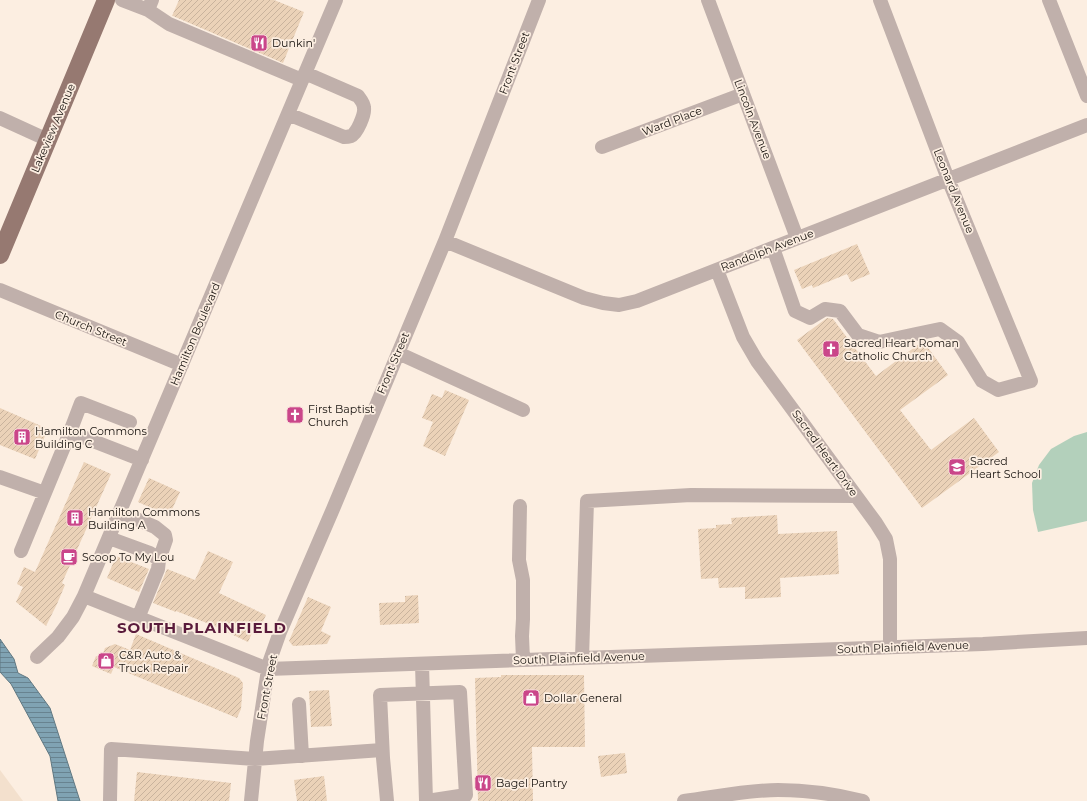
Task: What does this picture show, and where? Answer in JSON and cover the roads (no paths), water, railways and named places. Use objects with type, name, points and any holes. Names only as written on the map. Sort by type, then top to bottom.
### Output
[{"type":"main road","name":"Lakeview Avenue","points":[[0,255],[106,0]]},
{"type":"street","points":[[122,0],[150,5],[169,24],[304,77],[358,96],[364,107],[364,113],[357,129],[350,137],[344,137],[288,114]]},
{"type":"street","name":"Hamilton Boulevard","points":[[37,657],[58,637],[73,618],[84,596],[304,77],[335,0]]},
{"type":"street","name":"Front Street","points":[[251,801],[255,759],[269,663],[280,632],[334,509],[445,241],[539,0]]},
{"type":"street","name":"Lincoln Avenue","points":[[708,0],[797,238]]},
{"type":"street","name":"Leonard Avenue","points":[[773,248],[795,311],[810,318],[825,309],[840,311],[858,335],[879,342],[940,330],[958,342],[982,381],[998,390],[1031,381],[948,179],[880,0]]},
{"type":"street","points":[[1049,0],[1087,96]]},
{"type":"street","name":"Ward Place","points":[[602,147],[743,94]]},
{"type":"street","points":[[0,118],[48,140]]},
{"type":"street","name":"Randolph Avenue","points":[[445,241],[584,298],[619,305],[637,301],[1087,125]]},
{"type":"street","name":"Sacred Heart Drive","points":[[717,270],[743,337],[757,361],[876,523],[886,539],[890,559],[890,647]]},
{"type":"street","name":"Church Street","points":[[0,290],[182,365]]},
{"type":"street","points":[[398,353],[523,410]]},
{"type":"street","points":[[21,552],[81,403],[130,422]]},
{"type":"street","points":[[70,432],[142,460]]},
{"type":"street","points":[[0,477],[45,493]]},
{"type":"street","points":[[582,658],[587,501],[691,495],[856,496]]},
{"type":"street","points":[[520,506],[520,560],[523,619],[522,660]]},
{"type":"street","points":[[120,512],[155,527],[165,535],[166,540],[159,560],[158,569],[138,618]]},
{"type":"street","points":[[109,538],[150,553],[159,560]]},
{"type":"street","name":"South Plainfield Avenue","points":[[84,596],[268,669],[983,644],[1087,638]]},
{"type":"street","points":[[387,801],[382,750],[380,695],[423,694],[460,692],[466,795],[427,801],[423,694],[422,664]]},
{"type":"street","points":[[299,704],[302,756]]},
{"type":"street","points":[[110,801],[111,749],[255,759],[382,750]]},
{"type":"street","points":[[684,801],[740,793],[778,790],[813,792],[864,801]]},
{"type":"water","points":[[0,639],[14,659],[18,673],[28,678],[50,708],[80,801],[58,801],[50,756],[11,684],[0,672]]},
{"type":"place","name":"Dunkin'","points":[[259,43]]},
{"type":"place","name":"Sacred Heart Roman Catholic Church","points":[[831,349]]},
{"type":"place","name":"First Baptist Church","points":[[295,415]]},
{"type":"place","name":"Hamilton Commons Building C","points":[[22,437]]},
{"type":"place","name":"Sacred Heart School","points":[[957,467]]},
{"type":"place","name":"Hamilton Commons Building A","points":[[75,518]]},
{"type":"place","name":"Scoop To My Lou","points":[[69,557]]},
{"type":"place","name":"C&R Auto & Truck Repair","points":[[106,661]]},
{"type":"place","name":"Dollar General","points":[[531,698]]},
{"type":"place","name":"Bagel Pantry","points":[[483,783]]},
{"type":"district","name":"SOUTH PLAINFIELD","points":[[202,628]]}]
